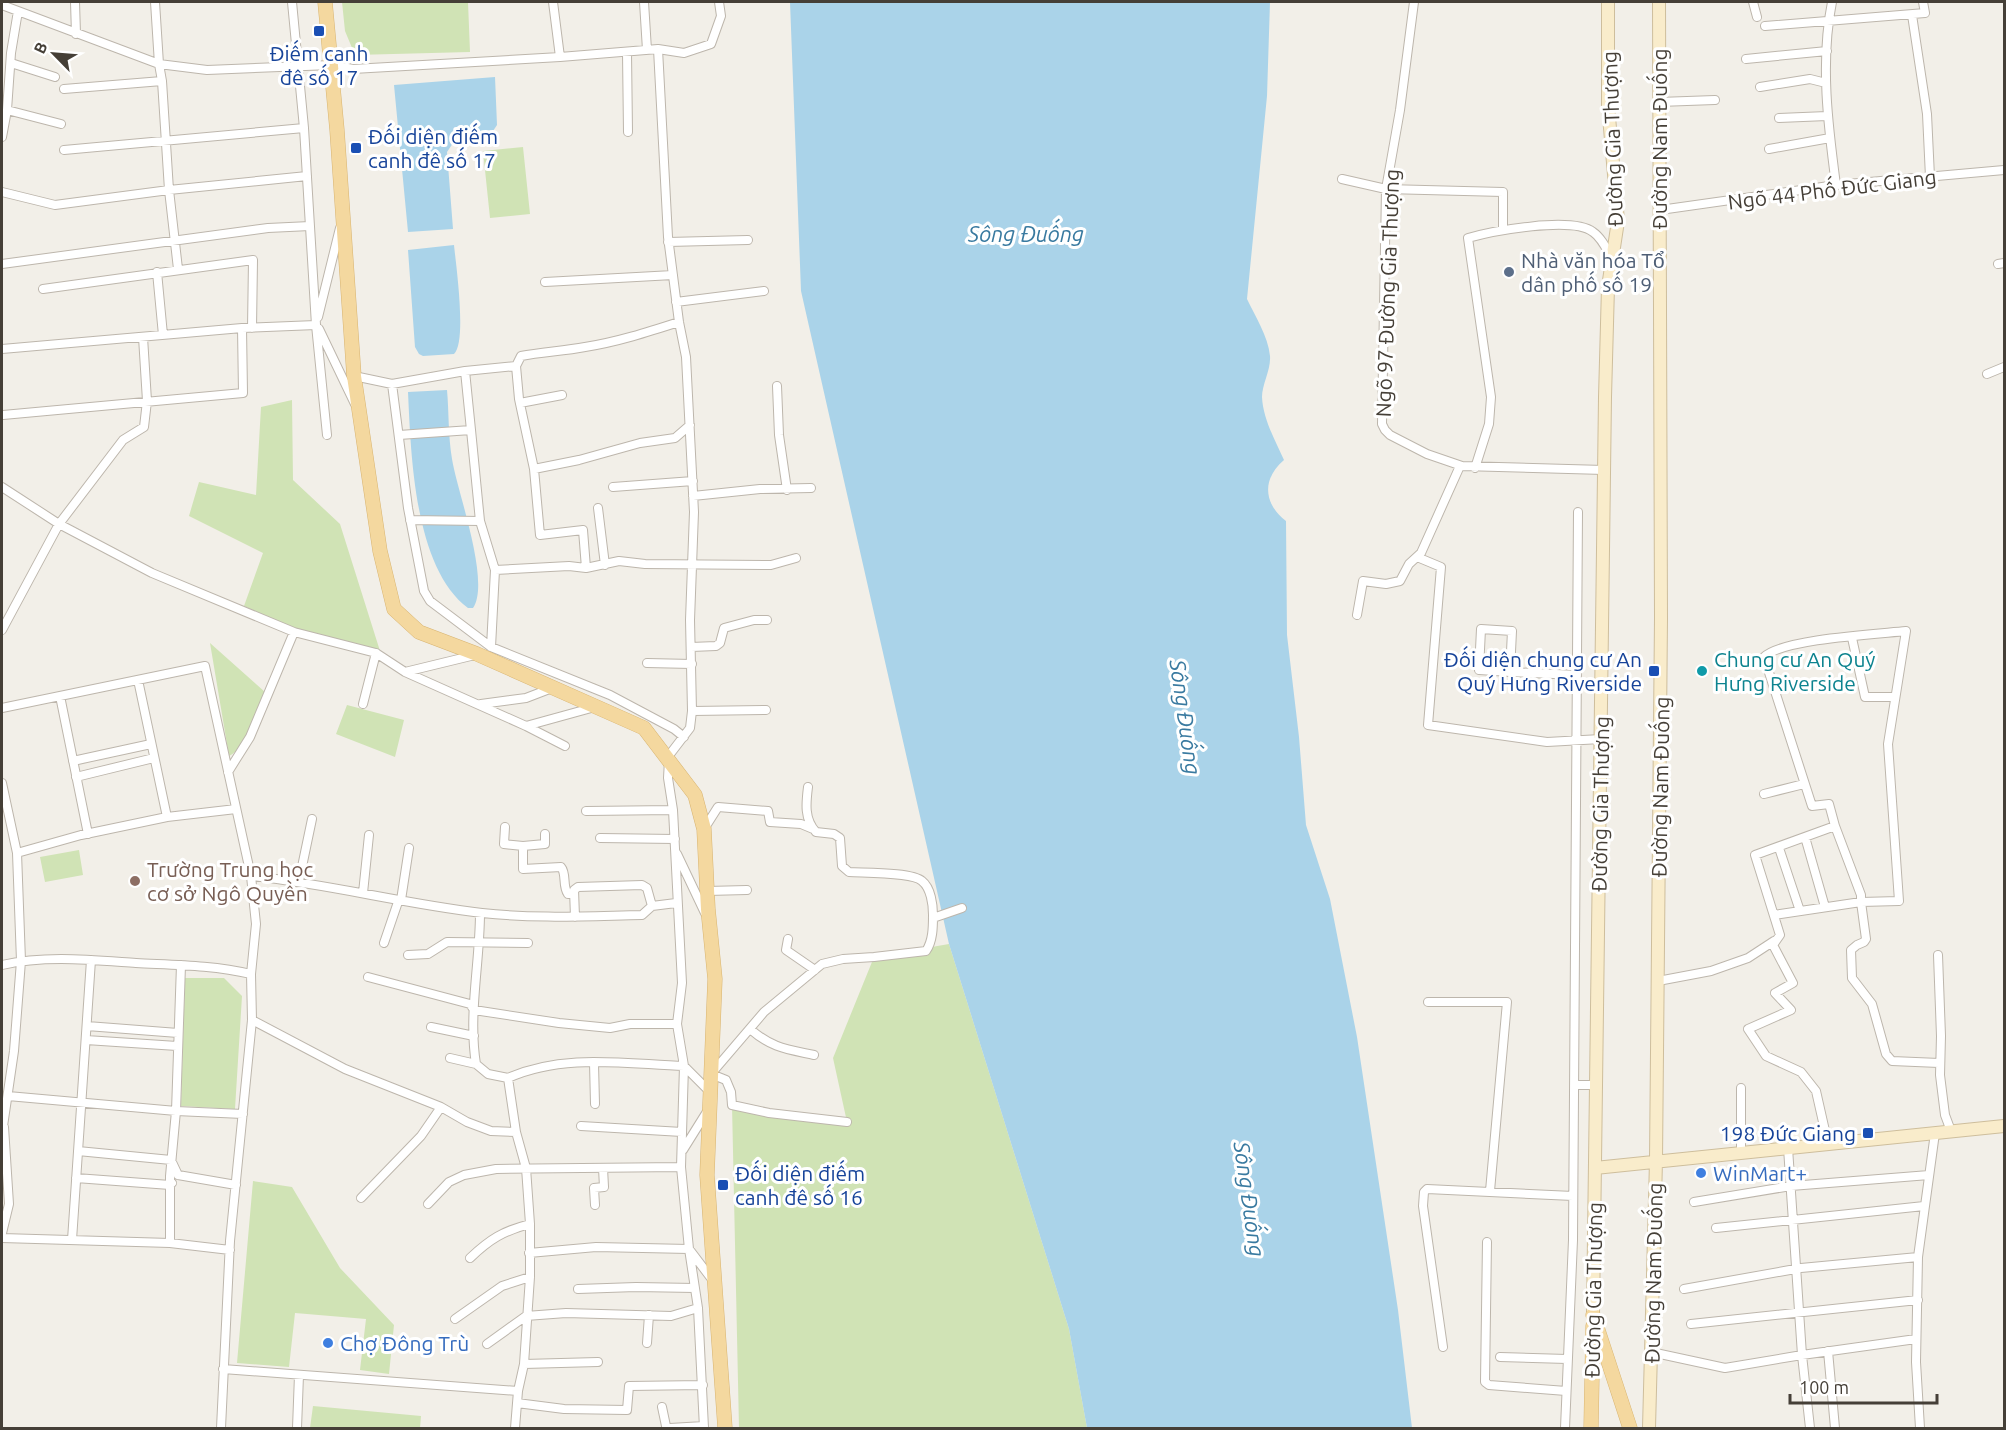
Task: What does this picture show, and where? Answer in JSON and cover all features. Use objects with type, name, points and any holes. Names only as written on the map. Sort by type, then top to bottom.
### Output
[{"type":"main road","points":[[325,2],[354,376],[380,551],[394,609],[419,632],[477,654],[644,728],[695,795],[704,829],[715,979],[707,1175],[725,1428]]},
{"type":"main road","points":[[1593,1315],[1630,1428]]},
{"type":"main road","name":"Đường Gia Thượng","points":[[1591,1428],[1593,1315]]},
{"type":"street","points":[[75,2],[76,34]]},
{"type":"street","points":[[155,2],[169,190],[178,269]]},
{"type":"street","points":[[292,2],[304,128],[316,325],[327,435]]},
{"type":"street","points":[[553,2],[560,57]]},
{"type":"street","points":[[644,2],[647,50]]},
{"type":"street","points":[[2,5],[159,64],[207,70],[331,65],[353,69],[627,53],[658,49],[684,53],[711,44],[721,16],[719,2]]},
{"type":"street","name":"Ngõ 97 Đường Gia Thượng","points":[[1414,2],[1400,110],[1386,189],[1382,424],[1390,435],[1434,457],[1460,466],[1604,470]]},
{"type":"street","name":"Đường Gia Thượng","points":[[1593,1315],[1608,287],[1617,233],[1618,207],[1608,105],[1608,2]]},
{"type":"street","name":"Đường Nam Đuống","points":[[1649,1428],[1656,1161],[1661,630],[1659,2]]},
{"type":"street","points":[[1753,2],[1757,17]]},
{"type":"street","points":[[1832,2],[1828,21],[1826,83],[1827,116],[1836,185]]},
{"type":"street","points":[[1765,26],[1912,15],[1925,13],[1923,2]]},
{"type":"street","points":[[2,137],[8,110],[18,11]]},
{"type":"street","points":[[1912,15],[1927,114],[1930,177]]},
{"type":"street","points":[[658,49],[668,242],[686,357],[693,481],[692,711],[690,728],[668,759],[668,778],[675,839],[676,903],[682,983],[676,1024],[684,1066],[681,1167],[689,1249],[698,1308],[704,1427],[670,1428],[666,1426],[663,1407]]},
{"type":"street","points":[[1746,59],[1827,51]]},
{"type":"street","points":[[627,53],[628,132]]},
{"type":"street","points":[[11,63],[55,77]]},
{"type":"street","points":[[1760,87],[1810,79],[1826,83]]},
{"type":"street","points":[[64,89],[162,81]]},
{"type":"street","points":[[1659,102],[1715,100]]},
{"type":"street","points":[[8,110],[61,124]]},
{"type":"street","points":[[1779,118],[1827,116]]},
{"type":"street","points":[[64,150],[304,128]]},
{"type":"street","points":[[1769,148],[1830,138]]},
{"type":"street","name":"Ngõ 44 Phố Đức Giang","points":[[1660,210],[1836,185],[2004,170]]},
{"type":"street","points":[[2,192],[55,205],[169,190],[307,176]]},
{"type":"street","points":[[1342,179],[1386,189],[1503,192],[1503,230]]},
{"type":"street","points":[[343,218],[316,325],[360,416]]},
{"type":"street","points":[[1475,468],[1489,424],[1491,397],[1468,238],[1503,230],[1564,225],[1586,228],[1597,236],[1612,259]]},
{"type":"street","points":[[2,264],[268,228],[310,226]]},
{"type":"street","points":[[668,242],[748,240]]},
{"type":"street","points":[[43,289],[253,260],[252,328]]},
{"type":"street","points":[[157,272],[164,335]]},
{"type":"street","points":[[545,282],[673,274]]},
{"type":"street","points":[[676,302],[764,291]]},
{"type":"street","points":[[586,568],[584,531],[540,535],[534,469],[520,403],[516,366],[521,356],[585,347],[679,322]]},
{"type":"street","points":[[2,349],[242,328],[316,325]]},
{"type":"street","points":[[3,415],[243,393],[242,328]]},
{"type":"street","points":[[2,630],[59,524],[123,440],[144,427],[147,402],[143,337]]},
{"type":"street","points":[[354,376],[392,384],[465,371],[516,366]]},
{"type":"street","points":[[1987,374],[2004,367]]},
{"type":"street","points":[[465,371],[480,521],[495,570],[490,647]]},
{"type":"street","points":[[392,384],[410,520],[424,591],[430,601],[490,647],[610,695],[674,729],[684,737]]},
{"type":"street","points":[[777,386],[779,435],[787,490]]},
{"type":"street","points":[[520,403],[562,395]]},
{"type":"street","points":[[534,469],[579,460],[640,443],[675,438],[690,425]]},
{"type":"street","points":[[399,435],[471,430]]},
{"type":"street","points":[[1357,615],[1363,581],[1396,583],[1403,577],[1409,564],[1417,557],[1460,466]]},
{"type":"street","points":[[613,487],[693,481]]},
{"type":"street","points":[[2,487],[59,524],[152,573],[294,633],[376,653],[405,672],[481,704],[565,746]]},
{"type":"street","points":[[693,496],[760,489],[811,488]]},
{"type":"street","points":[[598,508],[605,565]]},
{"type":"street","name":"Đường Gia Thượng","points":[[1565,1428],[1573,1196],[1578,512]]},
{"type":"street","points":[[410,520],[480,521]]},
{"type":"street","points":[[1417,557],[1441,567],[1428,725],[1548,741],[1601,739]]},
{"type":"street","points":[[495,570],[569,566],[586,568],[620,561],[693,565],[771,565],[796,558]]},
{"type":"street","points":[[691,647],[716,646],[720,643],[724,628],[754,620],[767,620]]},
{"type":"street","points":[[1510,672],[1512,631],[1481,629],[1479,670],[1510,672],[1577,675]]},
{"type":"street","points":[[1774,915],[1861,902],[1899,901],[1888,744],[1906,631],[1796,644],[1769,653],[1764,657],[1812,806],[1829,804],[1861,895],[1861,902],[1866,939],[1851,950],[1852,978],[1872,1004],[1886,1054],[1892,1061],[1939,1063]]},
{"type":"street","points":[[228,772],[250,736],[294,633]]},
{"type":"street","points":[[1851,638],[1865,698],[1895,697]]},
{"type":"street","points":[[363,704],[376,653]]},
{"type":"street","points":[[405,672],[477,654]]},
{"type":"street","points":[[647,663],[692,664]]},
{"type":"street","points":[[2,708],[205,666],[251,876],[256,924],[251,974],[252,1020],[230,1250],[221,1428]]},
{"type":"street","points":[[138,680],[167,817]]},
{"type":"street","points":[[481,704],[526,698],[552,687]]},
{"type":"street","points":[[60,696],[88,834]]},
{"type":"street","points":[[526,726],[595,706]]},
{"type":"street","points":[[692,711],[766,710]]},
{"type":"street","points":[[73,761],[151,744]]},
{"type":"street","points":[[76,777],[154,758]]},
{"type":"street","points":[[2,783],[17,853],[21,961],[14,1051],[3,1130],[9,1204],[2,1233]]},
{"type":"street","points":[[1764,794],[1804,784]]},
{"type":"street","points":[[808,787],[806,806],[809,825],[814,830]]},
{"type":"street","points":[[704,829],[718,807],[768,811],[770,822],[801,824],[816,832],[834,834],[840,838],[842,866],[849,872],[905,875],[922,880],[929,890],[933,918],[931,944],[926,951],[884,957],[843,959],[822,964],[764,1012],[711,1074],[726,1080],[731,1092],[732,1106],[769,1113],[847,1122]]},
{"type":"street","points":[[17,853],[88,834],[167,817],[236,808]]},
{"type":"street","points":[[586,811],[673,810]]},
{"type":"street","points":[[299,881],[312,819]]},
{"type":"street","points":[[1658,981],[1711,971],[1748,958],[1774,941],[1780,935],[1755,855],[1835,826]]},
{"type":"street","points":[[505,827],[504,844],[523,846],[545,844],[545,834]]},
{"type":"street","points":[[363,893],[369,835]]},
{"type":"street","points":[[1805,837],[1825,907]]},
{"type":"street","points":[[600,838],[675,839]]},
{"type":"street","points":[[523,846],[523,869],[561,867],[564,870],[565,890],[568,894],[574,894]]},
{"type":"street","points":[[384,942],[400,900],[410,848]]},
{"type":"street","points":[[1779,848],[1800,911]]},
{"type":"street","points":[[675,851],[709,921]]},
{"type":"street","points":[[251,876],[299,881],[480,913],[542,918],[642,915],[652,906],[676,903]]},
{"type":"street","points":[[575,917],[574,890],[578,887],[642,885],[647,888],[652,906]]},
{"type":"street","points":[[707,891],[747,890]]},
{"type":"street","points":[[933,918],[962,908]]},
{"type":"street","points":[[476,1064],[474,1011],[480,943],[480,913]]},
{"type":"street","points":[[788,939],[786,950],[815,970]]},
{"type":"street","points":[[1774,941],[1773,945],[1793,983],[1775,993],[1791,1010],[1748,1029],[1766,1056],[1801,1072],[1816,1091],[1828,1144]]},
{"type":"street","points":[[408,955],[428,954],[446,942],[528,943]]},
{"type":"street","points":[[1938,955],[1941,1025],[1939,1063],[1946,1115],[1951,1131]]},
{"type":"street","points":[[2,965],[21,961],[92,960],[225,967],[251,974]]},
{"type":"street","points":[[72,1240],[92,960]]},
{"type":"street","points":[[170,1243],[170,1185],[176,1111],[181,965]]},
{"type":"street","points":[[368,978],[470,1004],[474,1011]]},
{"type":"street","points":[[1428,1002],[1508,1002],[1490,1191]]},
{"type":"street","points":[[474,1011],[610,1028],[630,1024],[676,1024]]},
{"type":"street","points":[[252,1020],[345,1069],[441,1107],[467,1122],[491,1131],[516,1132]]},
{"type":"street","points":[[87,1026],[178,1033]]},
{"type":"street","points":[[430,1027],[474,1036]]},
{"type":"street","points":[[750,1029],[764,1041],[775,1046],[814,1054]]},
{"type":"street","points":[[86,1040],[177,1046]]},
{"type":"street","points":[[450,1058],[476,1064],[488,1074],[508,1078],[527,1070],[565,1062],[684,1066],[710,1092]]},
{"type":"street","points":[[594,1063],[595,1104]]},
{"type":"street","points":[[508,1078],[516,1132],[526,1168],[530,1224],[530,1277],[524,1364],[518,1391],[515,1428]]},
{"type":"street","points":[[1574,1085],[1596,1085]]},
{"type":"street","points":[[1741,1088],[1741,1153]]},
{"type":"street","points":[[8,1096],[176,1111],[243,1114]]},
{"type":"street","points":[[361,1197],[421,1136],[441,1107]]},
{"type":"street","points":[[683,1150],[708,1108]]},
{"type":"street","points":[[581,1126],[682,1131]]},
{"type":"street","points":[[1595,1168],[2004,1126]]},
{"type":"street","points":[[1920,1428],[1916,1362],[1918,1257],[1935,1133]]},
{"type":"street","points":[[1788,1148],[1802,1355],[1810,1428]]},
{"type":"street","points":[[78,1151],[171,1160]]},
{"type":"street","points":[[171,1160],[178,1175]]},
{"type":"street","points":[[428,1204],[449,1182],[464,1175],[496,1169],[681,1167]]},
{"type":"street","points":[[595,1205],[594,1188],[604,1187],[603,1168]]},
{"type":"street","points":[[178,1175],[236,1185]]},
{"type":"street","points":[[170,1185],[178,1175]]},
{"type":"street","points":[[1694,1202],[1791,1186],[1929,1175]]},
{"type":"street","points":[[76,1178],[170,1185]]},
{"type":"street","points":[[1443,1347],[1423,1206],[1424,1192],[1427,1189],[1573,1196]]},
{"type":"street","points":[[1716,1228],[1924,1206]]},
{"type":"street","points":[[470,1258],[490,1239],[530,1224]]},
{"type":"street","points":[[2,1238],[170,1243],[230,1250]]},
{"type":"street","points":[[1487,1242],[1485,1382],[1489,1385],[1566,1391]]},
{"type":"street","points":[[529,1253],[596,1248],[689,1249]]},
{"type":"street","points":[[689,1249],[714,1282]]},
{"type":"street","points":[[1684,1289],[1796,1269],[1918,1257]]},
{"type":"street","points":[[455,1319],[502,1286],[530,1277]]},
{"type":"street","points":[[578,1289],[695,1288]]},
{"type":"street","points":[[1691,1324],[1918,1300]]},
{"type":"street","points":[[486,1344],[526,1316],[566,1312],[671,1316],[698,1308]]},
{"type":"street","points":[[647,1343],[649,1315]]},
{"type":"street","points":[[1651,1352],[1725,1368],[1916,1339]]},
{"type":"street","points":[[1828,1351],[1835,1428]]},
{"type":"street","points":[[1500,1357],[1567,1359]]},
{"type":"street","points":[[524,1364],[598,1362]]},
{"type":"street","points":[[223,1369],[518,1391]]},
{"type":"street","points":[[297,1428],[299,1375]]},
{"type":"street","points":[[517,1403],[564,1409],[627,1410],[629,1386],[703,1385]]},
{"type":"green space","points":[[342,2],[468,2],[470,52],[355,55],[345,31]]},
{"type":"green space","points":[[523,147],[530,214],[490,218],[483,151]]},
{"type":"green space","points":[[292,400],[293,480],[340,524],[380,651],[297,630],[244,606],[263,553],[189,516],[199,482],[256,495],[261,407]]},
{"type":"green space","points":[[210,643],[265,692],[246,737],[235,752],[229,756]]},
{"type":"green space","points":[[347,705],[404,720],[395,757],[336,734]]},
{"type":"green space","points":[[79,850],[83,875],[45,882],[40,857]]},
{"type":"green space","points":[[949,944],[1069,1329],[1087,1428],[739,1428],[732,1105],[847,1122],[833,1058],[874,957]]},
{"type":"green space","points":[[185,978],[224,978],[242,996],[235,1109],[181,1106]]},
{"type":"green space","points":[[253,1181],[292,1187],[340,1268],[394,1325],[389,1374],[360,1370],[366,1319],[295,1313],[289,1367],[237,1363]]},
{"type":"green space","points":[[313,1406],[421,1416],[420,1428],[310,1428]]},
{"type":"water","name":"Sông Đuống","points":[[790,2],[1270,2],[1267,96],[1247,299],[1269,349],[1270,361],[1262,392],[1263,405],[1270,429],[1284,460],[1272,475],[1268,491],[1273,507],[1286,521],[1287,635],[1306,825],[1330,899],[1357,1037],[1398,1310],[1412,1428],[1087,1428],[1069,1329],[949,944],[801,291]]},
{"type":"water","points":[[495,77],[497,125],[493,131],[475,132],[457,137],[447,152],[453,229],[408,232],[394,85]]},
{"type":"water","points":[[454,245],[460,302],[458,347],[454,354],[423,356],[415,347],[408,250]]},
{"type":"water","points":[[447,390],[452,459],[476,558],[477,595],[473,608],[468,608],[450,590],[436,566],[426,538],[414,477],[408,392]]},
{"type":"place","name":"Điếm canh đê số 17","points":[[319,31]]},
{"type":"place","name":"Đối diện điếm canh đê số 17","points":[[356,148]]},
{"type":"place","name":"Nhà văn hóa Tổ dân phố số 19","points":[[1509,272]]},
{"type":"place","name":"Đối diện chung cư An Quý Hưng Riverside","points":[[1654,671]]},
{"type":"place","name":"Chung cư An Quý Hưng Riverside","points":[[1702,671]]},
{"type":"place","name":"Trường Trung học cơ sở Ngô Quyền","points":[[135,881]]},
{"type":"place","name":"198 Đức Giang","points":[[1868,1133]]},
{"type":"place","name":"WinMart+","points":[[1701,1173]]},
{"type":"place","name":"Đối diện điếm canh đê số 16","points":[[723,1185]]},
{"type":"place","name":"Chợ Đông Trù","points":[[328,1343]]}]
